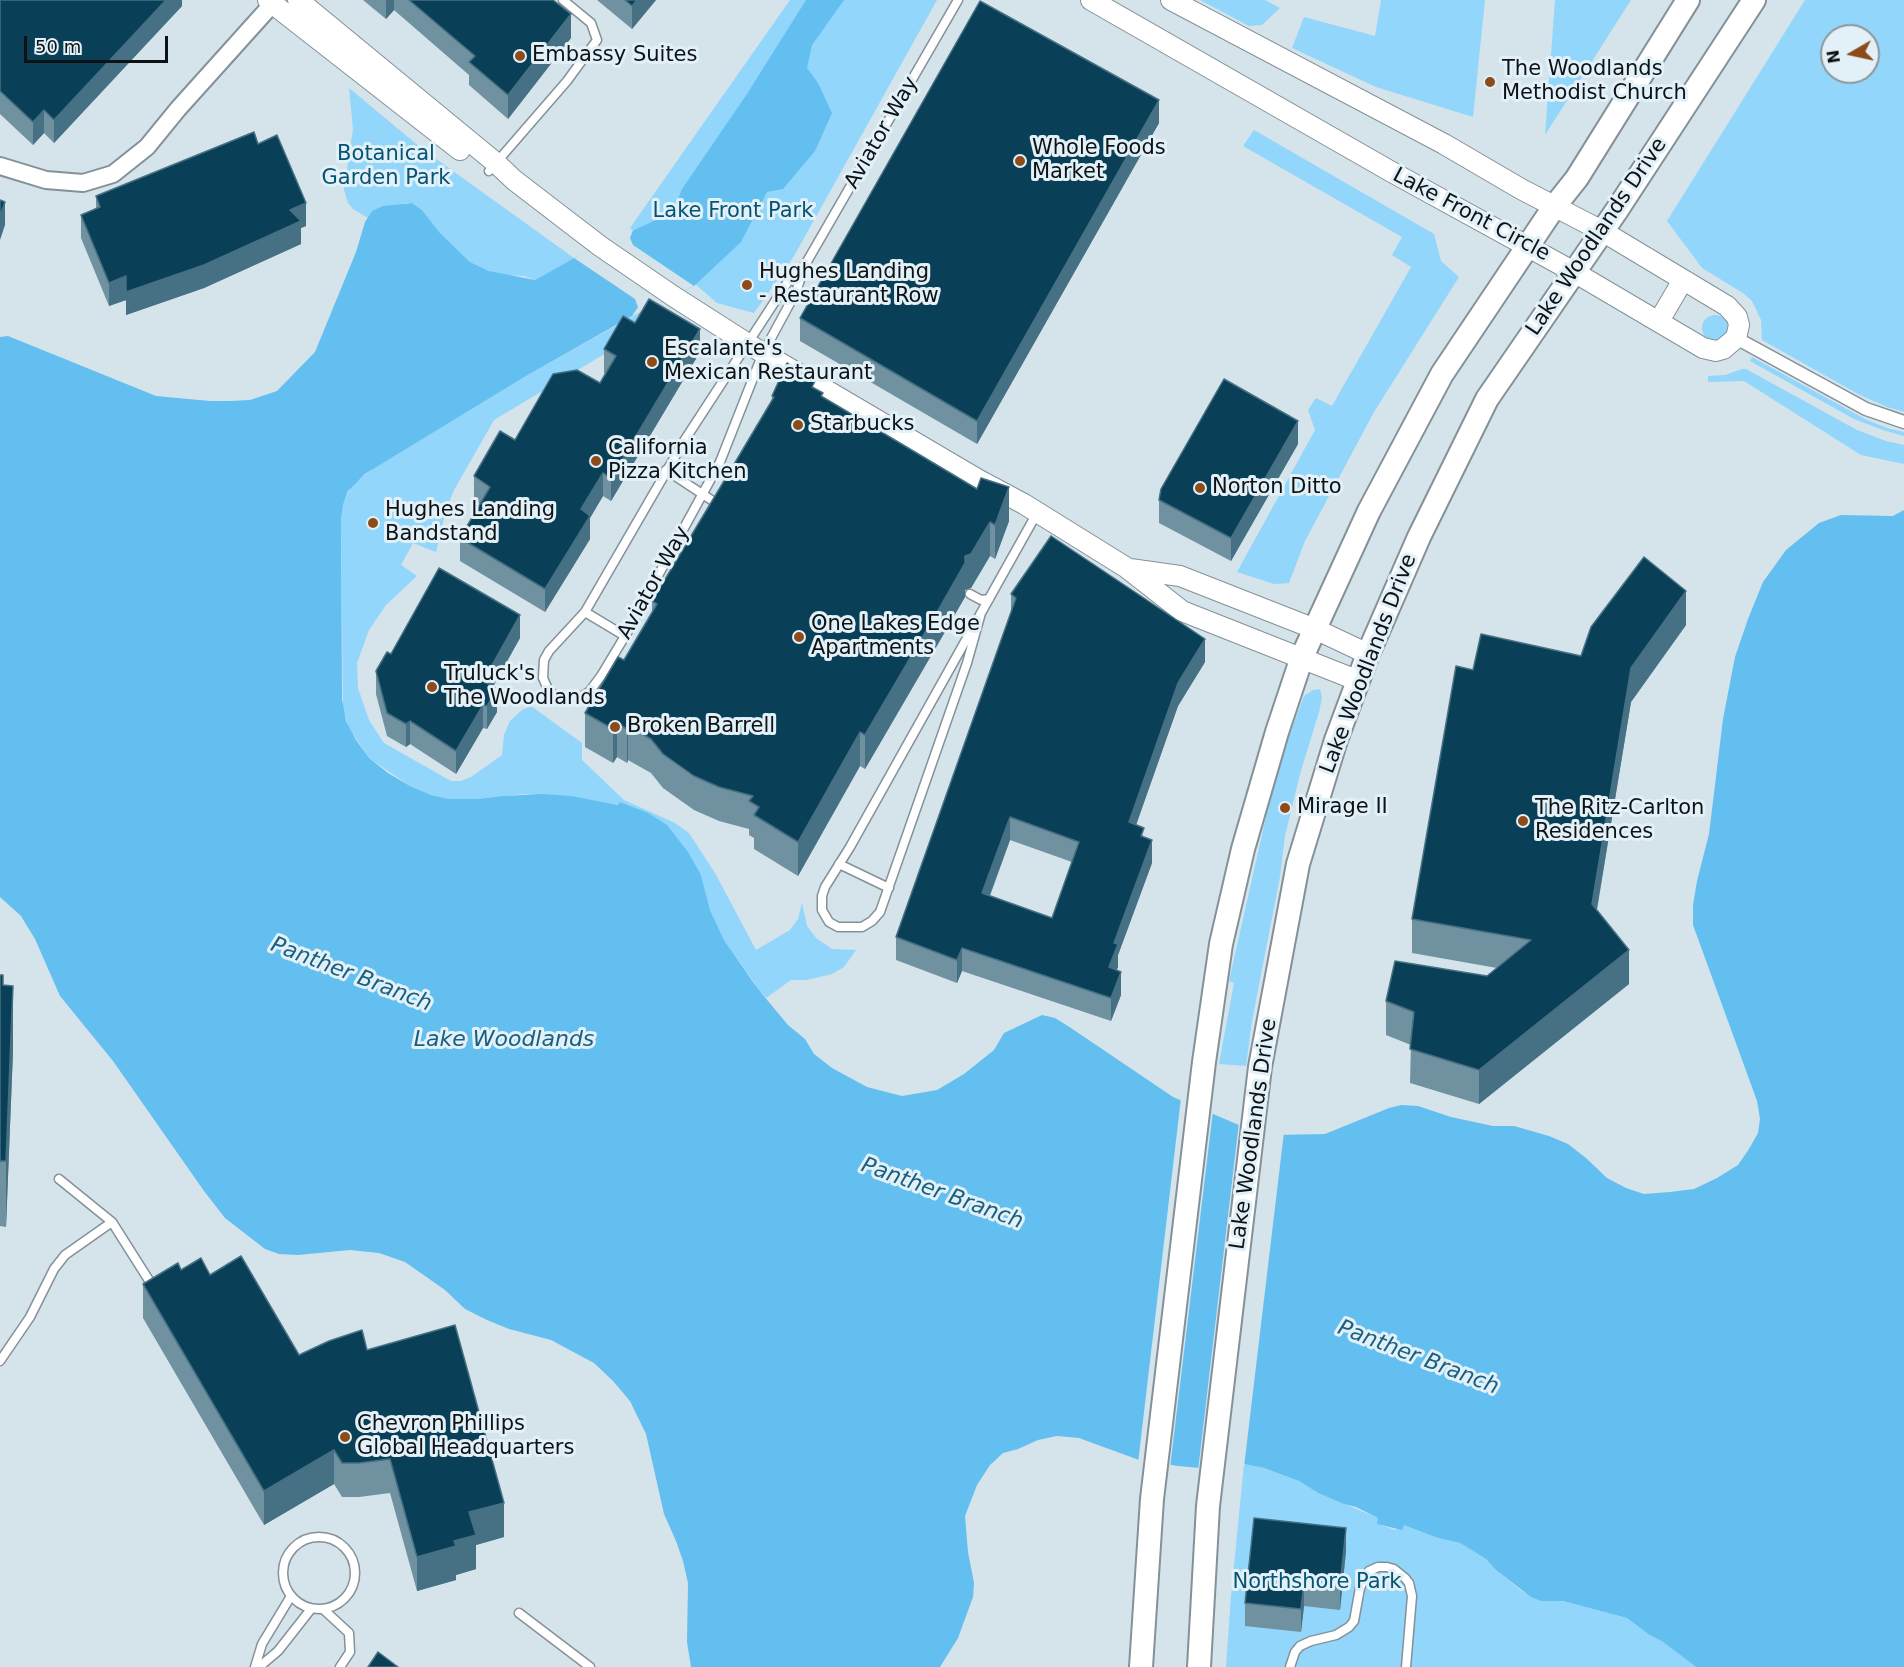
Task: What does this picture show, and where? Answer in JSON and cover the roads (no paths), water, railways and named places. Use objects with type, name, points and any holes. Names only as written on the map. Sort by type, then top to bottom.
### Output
[{"type":"main road","points":[[1141,1667],[1152,1499],[1204,1062],[1221,945],[1243,849],[1277,732],[1302,657],[1369,511],[1442,374],[1530,247],[1554,207],[1577,178],[1688,0]]},
{"type":"main road","name":"Lake Woodlands Drive","points":[[1199,1667],[1208,1506],[1260,1067],[1298,864],[1336,740],[1368,654],[1419,537],[1487,399],[1602,231],[1754,0]]},
{"type":"street","points":[[298,0],[493,167]]},
{"type":"street","name":"Lake Front Circle","points":[[1091,0],[1710,350],[1723,349],[1736,338]]},
{"type":"street","points":[[1172,0],[1444,144],[1554,207],[1602,231],[1732,311],[1739,325],[1736,338],[1866,409],[1904,422]]},
{"type":"street","points":[[0,166],[46,180],[83,183],[113,174],[147,147],[272,1],[464,153],[514,180],[600,246],[755,348],[979,480],[1024,504],[1127,568],[1182,611],[1359,681]]},
{"type":"street","points":[[1659,321],[1683,280]]},
{"type":"street","points":[[1127,568],[1180,576],[1315,629],[1368,654]]},
{"type":"lane","points":[[493,167],[567,81],[597,40],[591,23],[563,0]]},
{"type":"lane","name":"Aviator Way","points":[[805,265],[787,283],[755,348],[720,462],[625,636],[589,692],[577,699],[560,698],[553,694],[543,678],[544,660],[556,641],[585,612],[666,470],[755,348],[796,292],[805,265],[958,0]]},
{"type":"lane","points":[[666,470],[725,509]]},
{"type":"lane","points":[[981,613],[967,663],[880,912],[862,927],[838,927],[829,922],[822,910],[822,896],[825,887],[1036,513]]},
{"type":"lane","points":[[970,594],[981,600],[989,599]]},
{"type":"lane","points":[[585,612],[625,636]]},
{"type":"lane","points":[[839,864],[889,888]]},
{"type":"lane","points":[[60,1179],[112,1222],[150,1282]]},
{"type":"lane","points":[[0,1361],[30,1317],[54,1269],[65,1255],[112,1222]]},
{"type":"lane","points":[[321,1537],[343,1546],[354,1567],[355,1579],[344,1599],[334,1606],[311,1609],[291,1596],[285,1586],[283,1574],[290,1552],[299,1543],[321,1537]]},
{"type":"lane","points":[[1290,1667],[1295,1652],[1300,1646],[1336,1635],[1349,1627],[1354,1621],[1360,1588],[1365,1577],[1369,1571],[1387,1567],[1394,1569],[1405,1578],[1409,1583],[1412,1596],[1406,1667]]},
{"type":"lane","points":[[255,1667],[262,1644],[291,1596]]},
{"type":"lane","points":[[259,1667],[278,1650],[311,1609]]},
{"type":"lane","points":[[323,1609],[349,1633],[350,1652],[340,1667]]},
{"type":"lane","points":[[519,1613],[590,1667]]},
{"type":"water","name":"Lake Woodlands","points":[[806,0],[844,0],[812,45],[807,68],[818,83],[832,113],[815,151],[783,189],[767,192],[741,242],[694,286],[632,316],[526,376],[365,474],[348,491],[341,520],[342,699],[346,721],[356,740],[369,758],[388,773],[431,795],[449,799],[477,799],[543,794],[571,796],[618,805],[620,802],[648,813],[667,825],[688,852],[701,875],[710,910],[724,940],[758,989],[788,1025],[805,1039],[814,1054],[832,1068],[867,1087],[902,1096],[937,1090],[964,1074],[994,1050],[1004,1033],[1042,1015],[1055,1018],[1071,1028],[1173,1097],[1253,1131],[1276,1135],[1325,1134],[1389,1108],[1401,1105],[1418,1106],[1451,1117],[1493,1126],[1514,1126],[1549,1136],[1568,1144],[1607,1178],[1644,1194],[1694,1189],[1738,1165],[1758,1133],[1760,1119],[1757,1101],[1693,925],[1693,905],[1709,834],[1723,719],[1735,657],[1763,582],[1786,550],[1819,523],[1841,515],[1893,516],[1904,510],[1904,1667],[1696,1667],[1627,1618],[1563,1601],[1541,1601],[1531,1597],[1496,1570],[1486,1559],[1460,1543],[1438,1538],[1404,1525],[1402,1530],[1377,1524],[1378,1518],[1356,1507],[1318,1493],[1299,1481],[1264,1468],[1244,1464],[1200,1468],[1139,1460],[1079,1438],[1057,1436],[1038,1440],[1003,1453],[990,1465],[977,1485],[965,1516],[968,1552],[974,1583],[973,1597],[958,1638],[940,1667],[691,1667],[687,1642],[688,1583],[683,1561],[664,1514],[646,1434],[630,1401],[613,1381],[594,1363],[551,1340],[509,1329],[465,1309],[445,1290],[405,1262],[379,1253],[350,1250],[298,1255],[279,1254],[265,1249],[225,1218],[113,1061],[60,996],[35,939],[21,916],[0,897],[0,337],[8,336],[156,396],[230,401],[250,400],[277,391],[315,352],[356,252],[365,222],[372,211],[383,206],[412,203],[422,210],[440,233],[470,262],[489,271],[535,280],[574,258],[673,212],[682,189],[747,94]]},
{"type":"place","name":"Embassy Suites","points":[[520,56]]},
{"type":"place","name":"The Woodlands Methodist Church","points":[[1490,82]]},
{"type":"place","name":"Whole Foods Market","points":[[1020,161]]},
{"type":"place","name":"Hughes Landing - Restaurant Row","points":[[747,285]]},
{"type":"place","name":"Escalante's Mexican Restaurant","points":[[652,362]]},
{"type":"place","name":"Starbucks","points":[[798,425]]},
{"type":"place","name":"California Pizza Kitchen","points":[[596,461]]},
{"type":"place","name":"Norton Ditto","points":[[1200,488]]},
{"type":"place","name":"Hughes Landing Bandstand","points":[[373,523]]},
{"type":"place","name":"One Lakes Edge Apartments","points":[[799,637]]},
{"type":"place","name":"Truluck's The Woodlands","points":[[432,687]]},
{"type":"place","name":"Broken Barrell","points":[[615,727]]},
{"type":"place","name":"Mirage II","points":[[1285,808]]},
{"type":"place","name":"The Ritz-Carlton Residences","points":[[1523,821]]},
{"type":"place","name":"Chevron Phillips Global Headquarters","points":[[345,1437]]},
{"type":"park label","name":"Botanical Garden Park","points":[[386,167]]},
{"type":"park label","name":"Lake Front Park","points":[[733,212]]},
{"type":"park label","name":"Northshore Park","points":[[1317,1583]]},
{"type":"water label","name":"Panther Branch","points":[[351,975]]},
{"type":"water label","name":"Panther Branch","points":[[942,1194]]},
{"type":"water label","name":"Panther Branch","points":[[1418,1358]]}]
